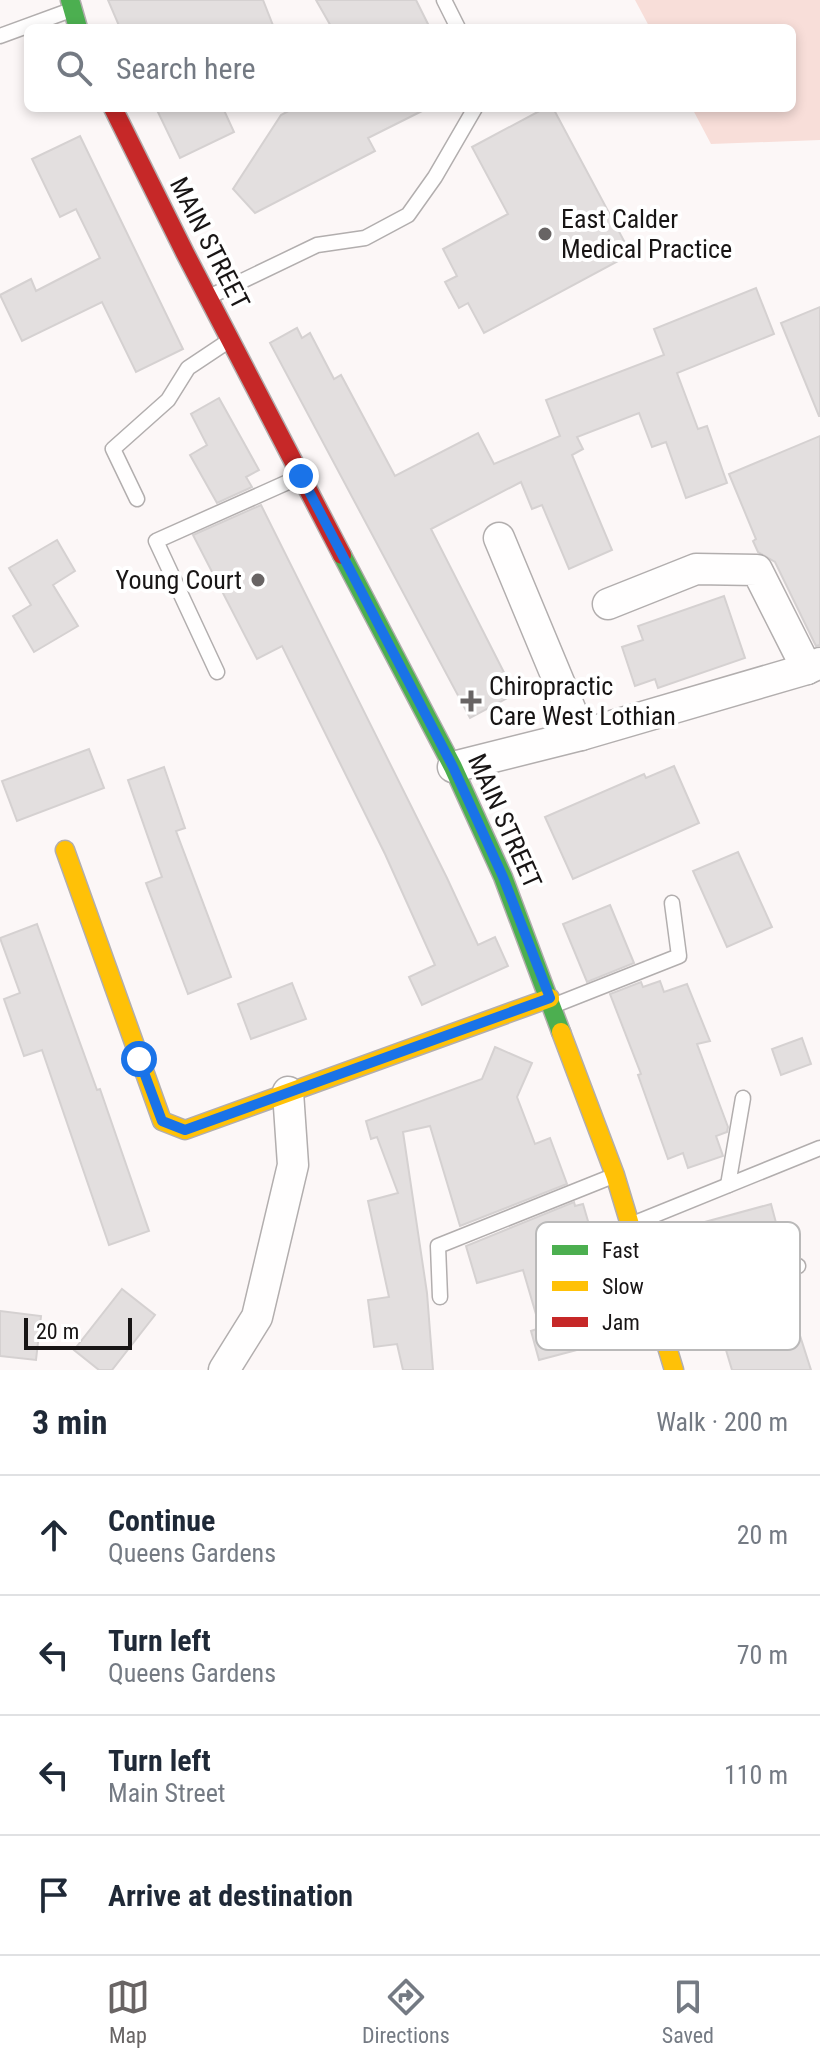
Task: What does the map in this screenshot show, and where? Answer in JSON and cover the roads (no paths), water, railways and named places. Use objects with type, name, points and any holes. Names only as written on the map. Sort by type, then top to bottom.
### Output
[{"type":"main road","name":"MAIN STREET","points":[[115,112],[453,767],[503,877],[552,1002],[630,1222]]},
{"type":"main road","points":[[65,850],[162,1121],[185,1130],[552,1002]]},
{"type":"main road","name":"MAIN STREET","points":[[668,1350],[674,1370]]},
{"type":"street","points":[[499,538],[581,735]]},
{"type":"street","points":[[453,767],[581,735],[814,666],[757,570],[696,569],[608,604]]},
{"type":"street","points":[[224,1370],[257,1317],[293,1165],[288,1092]]},
{"type":"lane","points":[[444,0],[456,24]]},
{"type":"lane","points":[[38,24],[73,13]]},
{"type":"lane","points":[[0,36],[24,28]]},
{"type":"lane","points":[[209,297],[317,245],[365,238],[408,215],[435,177],[473,112]]},
{"type":"lane","points":[[137,499],[113,449],[168,400],[188,368],[230,339]]},
{"type":"lane","points":[[217,672],[156,541],[301,476]]},
{"type":"lane","points":[[552,1002],[679,956],[672,903]]},
{"type":"lane","points":[[728,1185],[743,1098]]},
{"type":"lane","points":[[638,1222],[820,1148]]},
{"type":"lane","points":[[440,1297],[438,1246],[615,1175]]},
{"type":"place","name":"East Calder Medical Practice","points":[[545,234]]},
{"type":"place","name":"Young Court","points":[[258,580]]},
{"type":"place","name":"Chiropractic Care West Lothian","points":[[471,701]]}]
